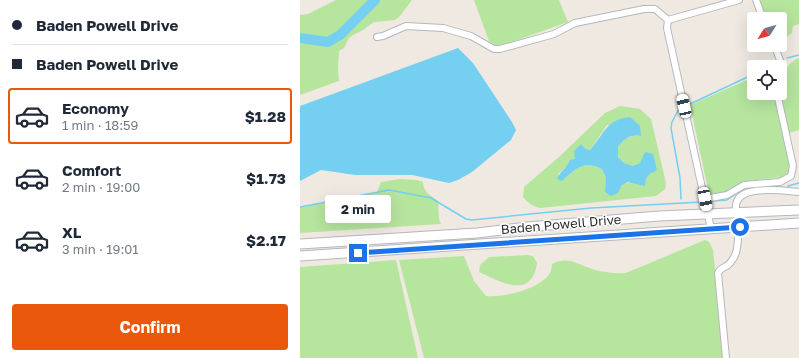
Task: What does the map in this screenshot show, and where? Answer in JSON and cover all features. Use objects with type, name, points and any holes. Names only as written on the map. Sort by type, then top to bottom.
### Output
[{"type":"main road","name":"Baden Powell Drive","points":[[300,244],[477,233],[527,227],[659,216],[799,210]]},
{"type":"main road","name":"Baden Powell Drive","points":[[300,256],[799,223]]},
{"type":"street","points":[[668,20],[739,0]]},
{"type":"street","points":[[756,0],[760,12]]},
{"type":"street","points":[[377,37],[406,26],[443,28],[471,36],[494,49],[512,46],[554,34],[575,23],[644,9],[655,9],[668,20]]},
{"type":"street","points":[[668,20],[667,28],[711,229]]},
{"type":"street","points":[[705,199],[727,194],[744,185],[780,182],[791,176],[793,166],[779,100]]},
{"type":"street","points":[[782,191],[786,185],[787,179]]},
{"type":"street","points":[[736,208],[735,203],[739,198],[748,192],[760,190],[799,192]]},
{"type":"street","points":[[726,358],[718,273],[719,270],[733,259],[738,250],[738,235]]},
{"type":"green space","points":[[336,0],[412,0],[395,20],[374,22],[349,38],[344,48],[339,51],[339,81],[300,95],[300,15],[308,14]]},
{"type":"green space","points":[[474,0],[559,0],[568,22],[497,47],[489,41]]},
{"type":"green space","points":[[758,0],[799,0],[799,24],[793,26],[792,33],[787,36],[787,12],[762,12]]},
{"type":"green space","points":[[799,58],[799,130],[789,133],[783,100],[787,100],[787,68],[790,64]]},
{"type":"green space","points":[[747,80],[747,100],[776,100],[791,169],[789,175],[785,177],[746,181],[725,192],[709,194],[690,105]]},
{"type":"green space","points":[[620,106],[640,109],[651,119],[666,183],[665,189],[656,196],[540,208],[528,203],[523,197],[524,187],[559,157],[605,113]],"holes":[[[607,125],[641,136],[630,137],[623,141],[618,147],[618,157],[624,163],[633,166],[640,163],[649,173],[643,179],[621,186],[606,178],[602,169],[589,165],[580,167],[562,181],[558,174],[575,159],[581,144],[586,149],[590,150]]]},
{"type":"green space","points":[[399,179],[417,180],[423,182],[424,189],[438,201],[439,219],[441,224],[300,233],[300,207],[377,192],[381,182]]},
{"type":"green space","points":[[705,240],[709,242],[713,250],[724,358],[424,358],[399,260],[464,256],[474,281],[486,296],[501,296],[521,291],[538,284],[550,273],[552,264],[558,262],[568,261],[600,271],[626,273]]},
{"type":"green space","points":[[533,256],[537,263],[534,274],[529,281],[522,285],[506,283],[479,272],[480,265],[489,257]]},
{"type":"green space","points":[[396,260],[418,358],[300,358],[300,267]]},
{"type":"water","points":[[458,48],[473,63],[512,122],[516,130],[511,140],[472,172],[449,183],[412,175],[355,175],[321,170],[300,181],[300,106]]},
{"type":"water","points":[[630,117],[640,126],[641,136],[630,136],[623,142],[618,147],[618,157],[624,163],[633,166],[640,163],[645,152],[653,154],[657,170],[648,176],[645,186],[628,182],[621,186],[618,193],[611,196],[605,192],[606,178],[602,169],[590,165],[580,167],[562,181],[557,179],[570,160],[575,159],[574,151],[581,144],[586,149],[590,150],[611,124],[622,118]]},
{"type":"waterway","points":[[300,38],[328,42],[340,35],[375,0]]},
{"type":"waterway","points":[[787,58],[799,55]]},
{"type":"waterway","points":[[690,104],[747,77]]},
{"type":"waterway","points":[[679,109],[672,122],[671,128],[680,178],[681,199]]},
{"type":"waterway","points":[[788,186],[799,183]]},
{"type":"waterway","points":[[766,186],[782,187]]},
{"type":"waterway","points":[[300,207],[389,190],[431,198],[466,219],[472,220],[591,208],[702,202]]},
{"type":"waterway","points":[[710,201],[727,200],[738,192]]},
{"type":"tunnel","points":[[736,210],[738,235]]},
{"type":"route","points":[[358,253],[399,249],[740,227]]}]
